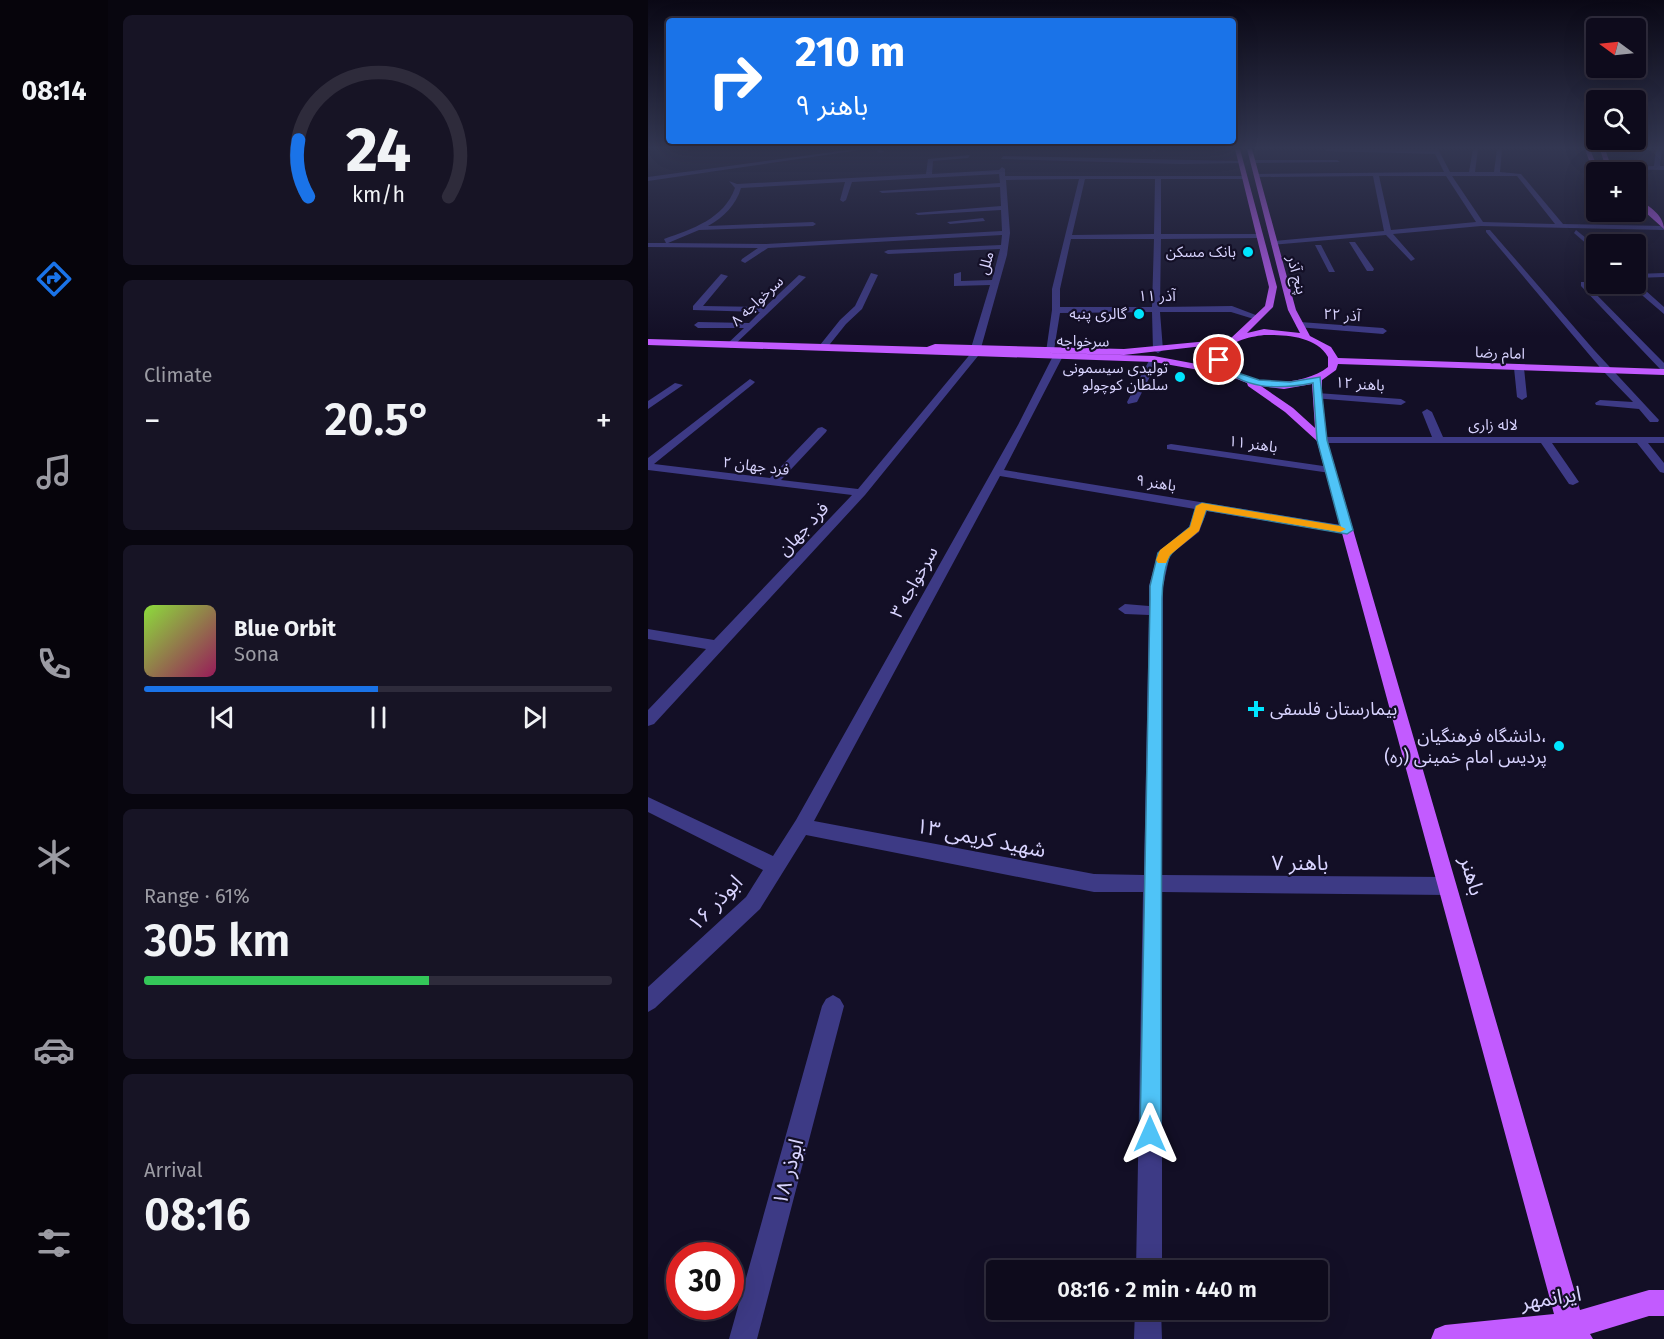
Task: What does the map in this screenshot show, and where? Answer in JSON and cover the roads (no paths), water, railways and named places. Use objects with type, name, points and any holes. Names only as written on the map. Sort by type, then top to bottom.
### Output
[{"type":"main road","name":"پنج آذر","points":[[1238,337],[1269,307],[1273,287],[1253,211]]},
{"type":"main road","name":"پنج آذر","points":[[1266,211],[1293,310],[1306,337]]},
{"type":"main road","points":[[1650,211],[1664,227]]},
{"type":"main road","points":[[1646,221],[1664,227]]},
{"type":"main road","points":[[1238,337],[1264,332],[1306,337],[1326,348],[1334,361],[1333,368],[1327,374],[1317,379],[1290,385],[1244,379]]},
{"type":"main road","name":"سرخواجه","points":[[648,342],[1156,355],[1238,337]]},
{"type":"main road","points":[[1228,341],[1218,353],[1219,360],[1232,373]]},
{"type":"main road","name":"سرخواجه","points":[[1156,355],[1232,373],[1244,379]]},
{"type":"main road","name":"امام رضا","points":[[1334,361],[1607,371],[1664,370]]},
{"type":"main road","points":[[1244,379],[1289,410],[1322,440]]},
{"type":"main road","name":"باهنر","points":[[1317,379],[1322,440],[1330,470],[1573,1335]]},
{"type":"main road","name":"ایرانمهر","points":[[1445,1339],[1573,1335],[1649,1303],[1664,1302]]},
{"type":"street","points":[[658,245],[699,228],[722,211]]},
{"type":"street","points":[[918,213],[944,211]]},
{"type":"street","name":"ملل","points":[[975,351],[1004,247],[1006,233],[1004,211]]},
{"type":"street","name":"سرخواجه ۳","points":[[802,826],[995,472],[1023,425],[1053,353],[1056,289],[1075,211]]},
{"type":"street","points":[[1132,402],[1156,355],[1157,211]]},
{"type":"street","points":[[1384,211],[1388,233],[1396,239],[1411,258]]},
{"type":"street","points":[[1473,211],[1481,224]]},
{"type":"street","points":[[1549,211],[1560,225]]},
{"type":"street","points":[[950,222],[1004,218]]},
{"type":"street","points":[[699,228],[813,224]]},
{"type":"street","points":[[1274,243],[1481,224],[1664,227]]},
{"type":"street","points":[[1488,231],[1607,371],[1654,420]]},
{"type":"street","points":[[1277,251],[1488,231],[1664,236]]},
{"type":"street","points":[[1576,232],[1586,241]]},
{"type":"street","points":[[648,245],[766,246],[1006,233]]},
{"type":"street","points":[[1069,237],[1259,236]]},
{"type":"street","points":[[1352,244],[1370,269]]},
{"type":"street","points":[[745,261],[766,246]]},
{"type":"street","points":[[888,252],[1004,247]]},
{"type":"street","points":[[1318,247],[1332,270]]},
{"type":"street","points":[[958,274],[957,284],[995,282]]},
{"type":"street","points":[[823,347],[843,322],[859,307],[874,275]]},
{"type":"street","points":[[1646,276],[1664,275]]},
{"type":"street","points":[[724,276],[696,308],[766,310]]},
{"type":"street","name":"۸ سرخواجه","points":[[731,345],[802,276]]},
{"type":"street","points":[[1584,284],[1664,370]]},
{"type":"street","points":[[1645,294],[1664,311]]},
{"type":"street","name":"آذر ۱۱","points":[[1056,310],[1232,309],[1257,317]]},
{"type":"street","points":[[698,325],[749,325]]},
{"type":"street","name":"۲۲ آذر","points":[[1300,325],[1383,331]]},
{"type":"street","name":"فرد جهان","points":[[648,720],[861,493],[975,351]]},
{"type":"street","points":[[1519,368],[1522,397]]},
{"type":"street","points":[[648,466],[750,382]]},
{"type":"street","points":[[648,406],[678,385]]},
{"type":"street","name":"۱۲ باهنر","points":[[1317,396],[1401,402]]},
{"type":"street","points":[[1600,404],[1643,406]]},
{"type":"street","points":[[1427,412],[1439,440]]},
{"type":"street","points":[[772,483],[822,430]]},
{"type":"street","name":"لاله زاری","points":[[1322,440],[1664,440]]},
{"type":"street","points":[[1544,440],[1573,482]]},
{"type":"street","points":[[1640,440],[1664,470]]},
{"type":"street","name":"باهنر ۱۱","points":[[1171,447],[1330,470]]},
{"type":"street","name":"۲ فرد جهان","points":[[648,466],[861,493]]},
{"type":"street","name":"۹ باهنر","points":[[995,472],[1347,530]]},
{"type":"street","points":[[1149,1260],[1156,586],[1164,553],[1195,529],[1202,506]]},
{"type":"street","points":[[1125,609],[1156,611]]},
{"type":"street","points":[[648,634],[718,646]]},
{"type":"street","points":[[648,804],[776,867]]},
{"type":"street","name":"۱۶ ابوذر","points":[[648,1001],[753,903],[802,826]]},
{"type":"street","name":"۱۳ شهید کریمی","points":[[802,826],[1094,883],[1153,885]]},
{"type":"street","name":"باهنر ۷","points":[[1153,885],[1447,886]]},
{"type":"street","name":"ابوذر ۱۸","points":[[744,1339],[833,1006]]},
{"type":"street","points":[[1148,1320],[1148,1339]]},
{"type":"place","name":"بانک مسکن","points":[[1248,252]]},
{"type":"place","name":"گالری پنبه","points":[[1139,314]]},
{"type":"place","name":"تولیدی سیسمونی سلطان کوچولو","points":[[1180,377]]},
{"type":"place","name":"بیمارستان فلسفی","points":[[1256,709]]},
{"type":"place","name":"دانشگاه فرهنگیان، پردیس امام خمینی (ره)","points":[[1559,746]]}]
